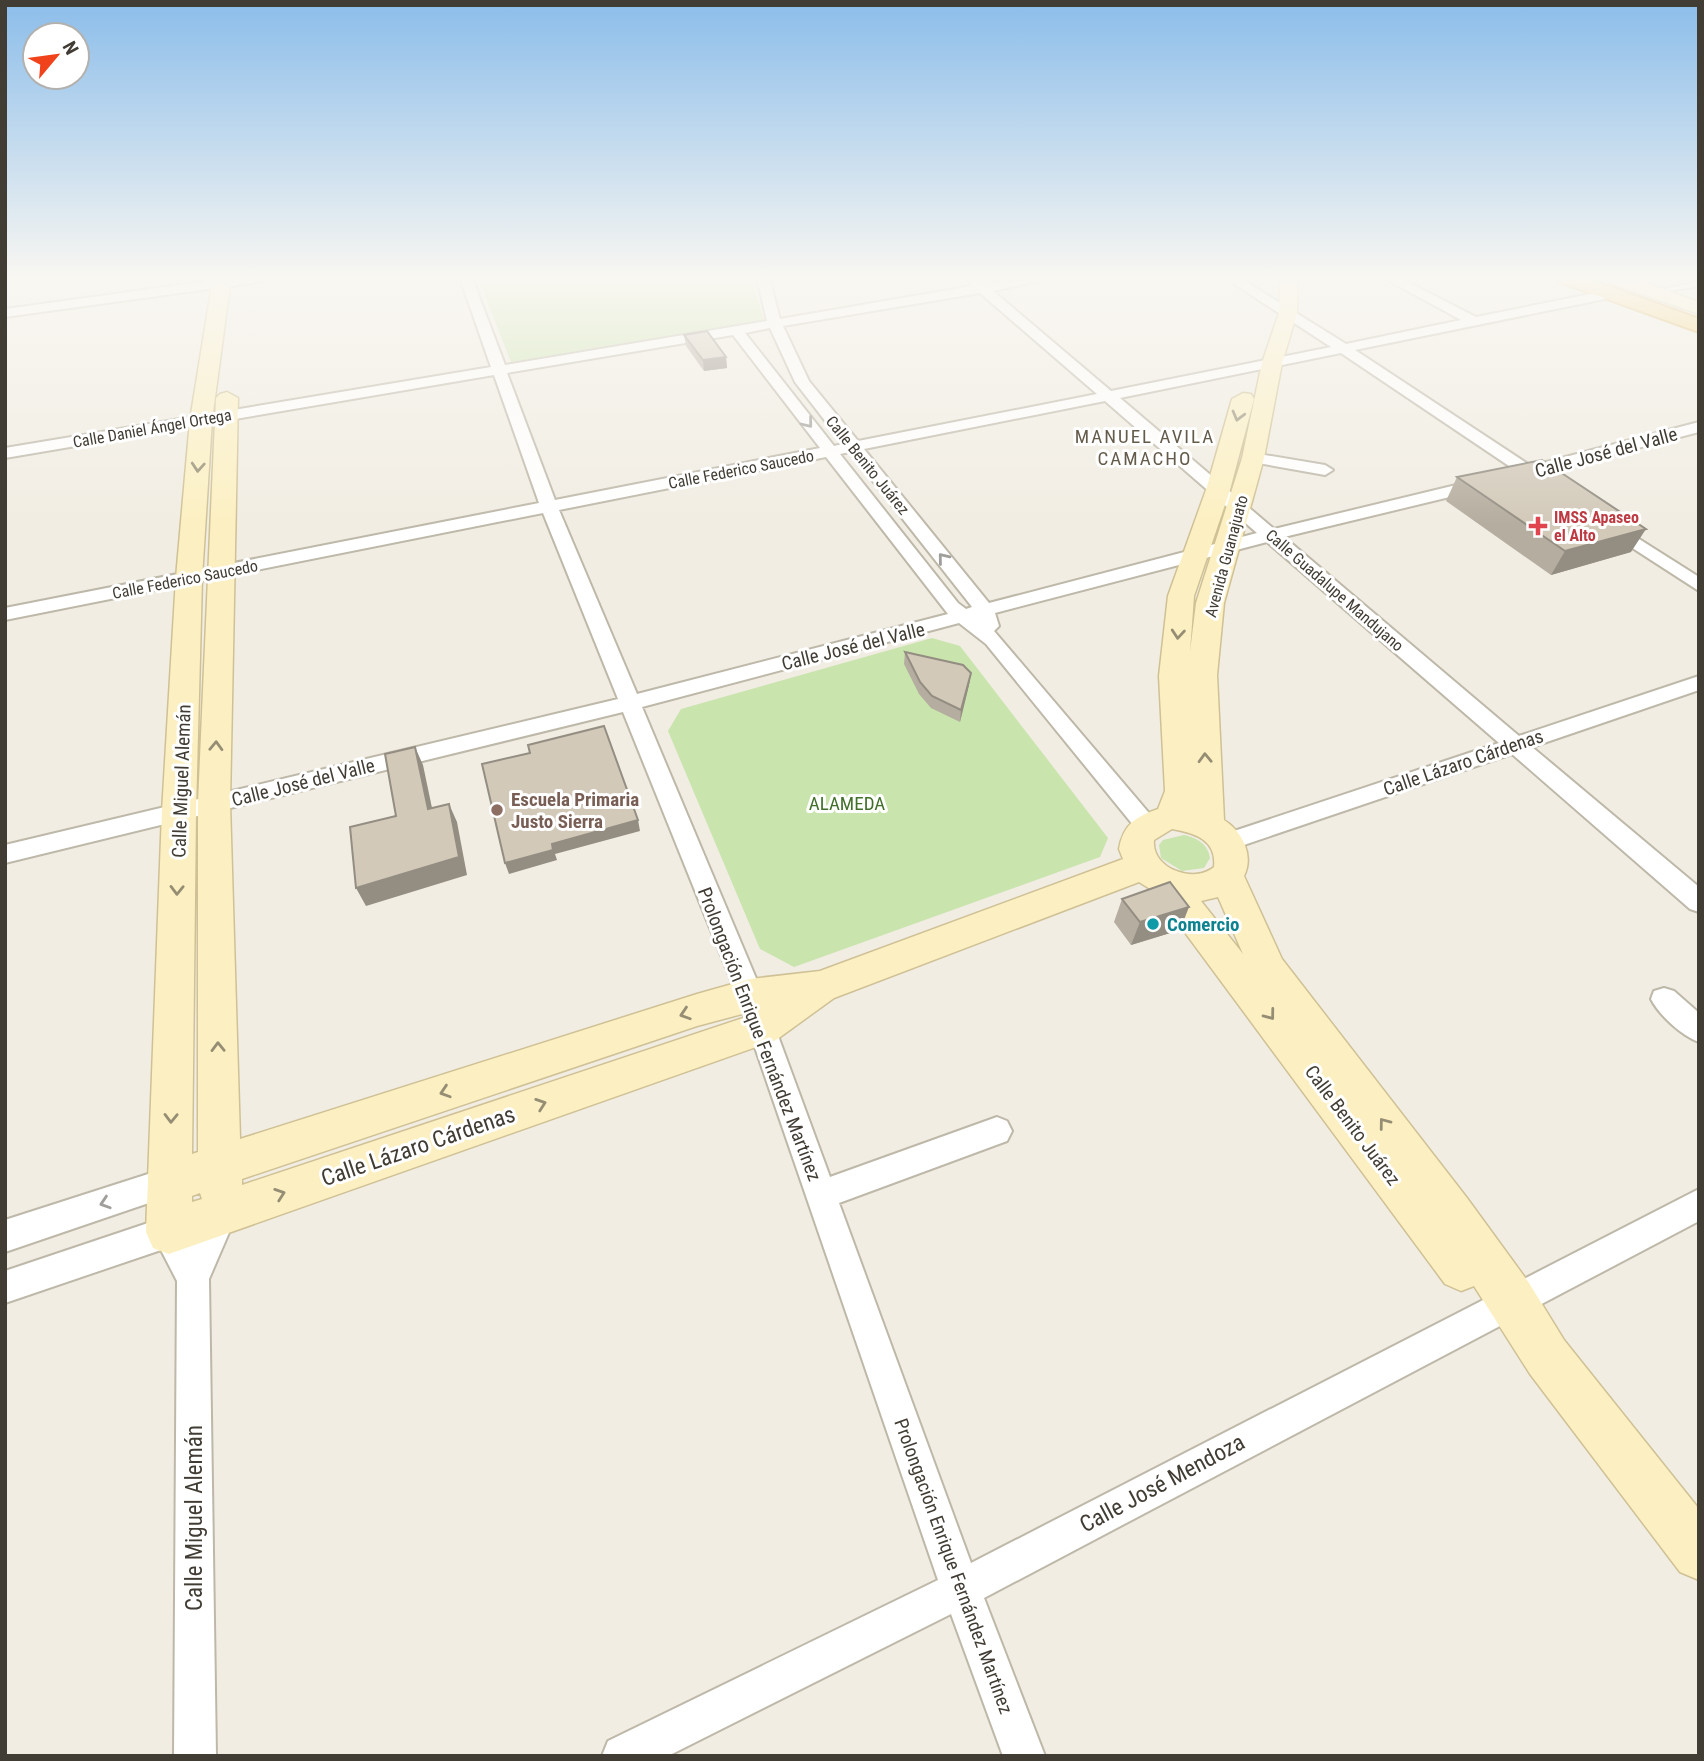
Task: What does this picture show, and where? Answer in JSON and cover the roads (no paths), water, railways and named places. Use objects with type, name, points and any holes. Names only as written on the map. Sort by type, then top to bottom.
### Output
[{"type":"street","name":"Calle Miguel Alemán","points":[[193,1279],[169,1231],[179,812],[189,578],[223,360]]},
{"type":"street","name":"Prolongación Enrique Fernández Martínez","points":[[494,360],[550,507],[756,1012],[961,1589],[1024,1756]]},
{"type":"street","name":"Calle Daniel Ángel Ortega","points":[[5,453],[561,360]]},
{"type":"street","name":"Calle Benito Juárez","points":[[759,360],[951,607],[993,640],[1159,821]]},
{"type":"street","name":"Calle Benito Juárez","points":[[792,360],[802,382],[985,611],[993,640]]},
{"type":"street","name":"Calle Guadalupe Mandujano","points":[[1067,360],[1699,902]]},
{"type":"street","name":"Avenida Guanajuato","points":[[1156,875],[1135,844],[1159,821],[1181,791],[1174,676],[1181,596],[1264,360]]},
{"type":"street","name":"Calle Federico Saucedo","points":[[5,614],[1285,360]]},
{"type":"street","points":[[1361,360],[1552,487]]},
{"type":"street","name":"Avenida Guanajuato","points":[[1221,848],[1202,675],[1210,603],[1253,458],[1262,365]]},
{"type":"street","name":"Calle Miguel Alemán","points":[[195,1756],[193,1279],[221,1214],[214,803],[220,572],[213,418]]},
{"type":"street","name":"Calle José del Valle","points":[[5,854],[630,703],[1271,535],[1699,427]]},
{"type":"street","points":[[1253,458],[1325,470]]},
{"type":"street","points":[[1597,517],[1699,585]]},
{"type":"street","name":"Calle Lázaro Cárdenas","points":[[1221,848],[1514,744],[1699,683]]},
{"type":"street","points":[[1156,875],[1201,889],[1216,885],[1221,848],[1159,821]]},
{"type":"street","name":"Calle Benito Juárez","points":[[1221,848],[1255,973]]},
{"type":"street","name":"Calle Benito Juárez","points":[[1156,875],[1255,973],[1502,1305],[1547,1357],[1699,1553]]},
{"type":"street","name":"Calle Lázaro Cárdenas","points":[[5,1287],[221,1214],[821,987],[1156,875]]},
{"type":"street","points":[[1664,999],[1699,1030]]},
{"type":"street","name":"Calle Lázaro Cárdenas","points":[[5,1236],[697,1010],[756,1012]]},
{"type":"street","points":[[821,1195],[997,1131]]},
{"type":"street","name":"Calle José Mendoza","points":[[623,1756],[961,1589],[1699,1204]]},
{"type":"place","name":"IMSS Apaseo el Alto","points":[[1538,526]]},
{"type":"place","name":"Escuela Primaria Justo Sierra","points":[[497,810]]},
{"type":"place","name":"Comercio","points":[[1153,924]]},
{"type":"district","name":"MANUEL AVILA CAMACHO","points":[[1145,447]]},
{"type":"park label","name":"ALAMEDA","points":[[847,803]]}]
